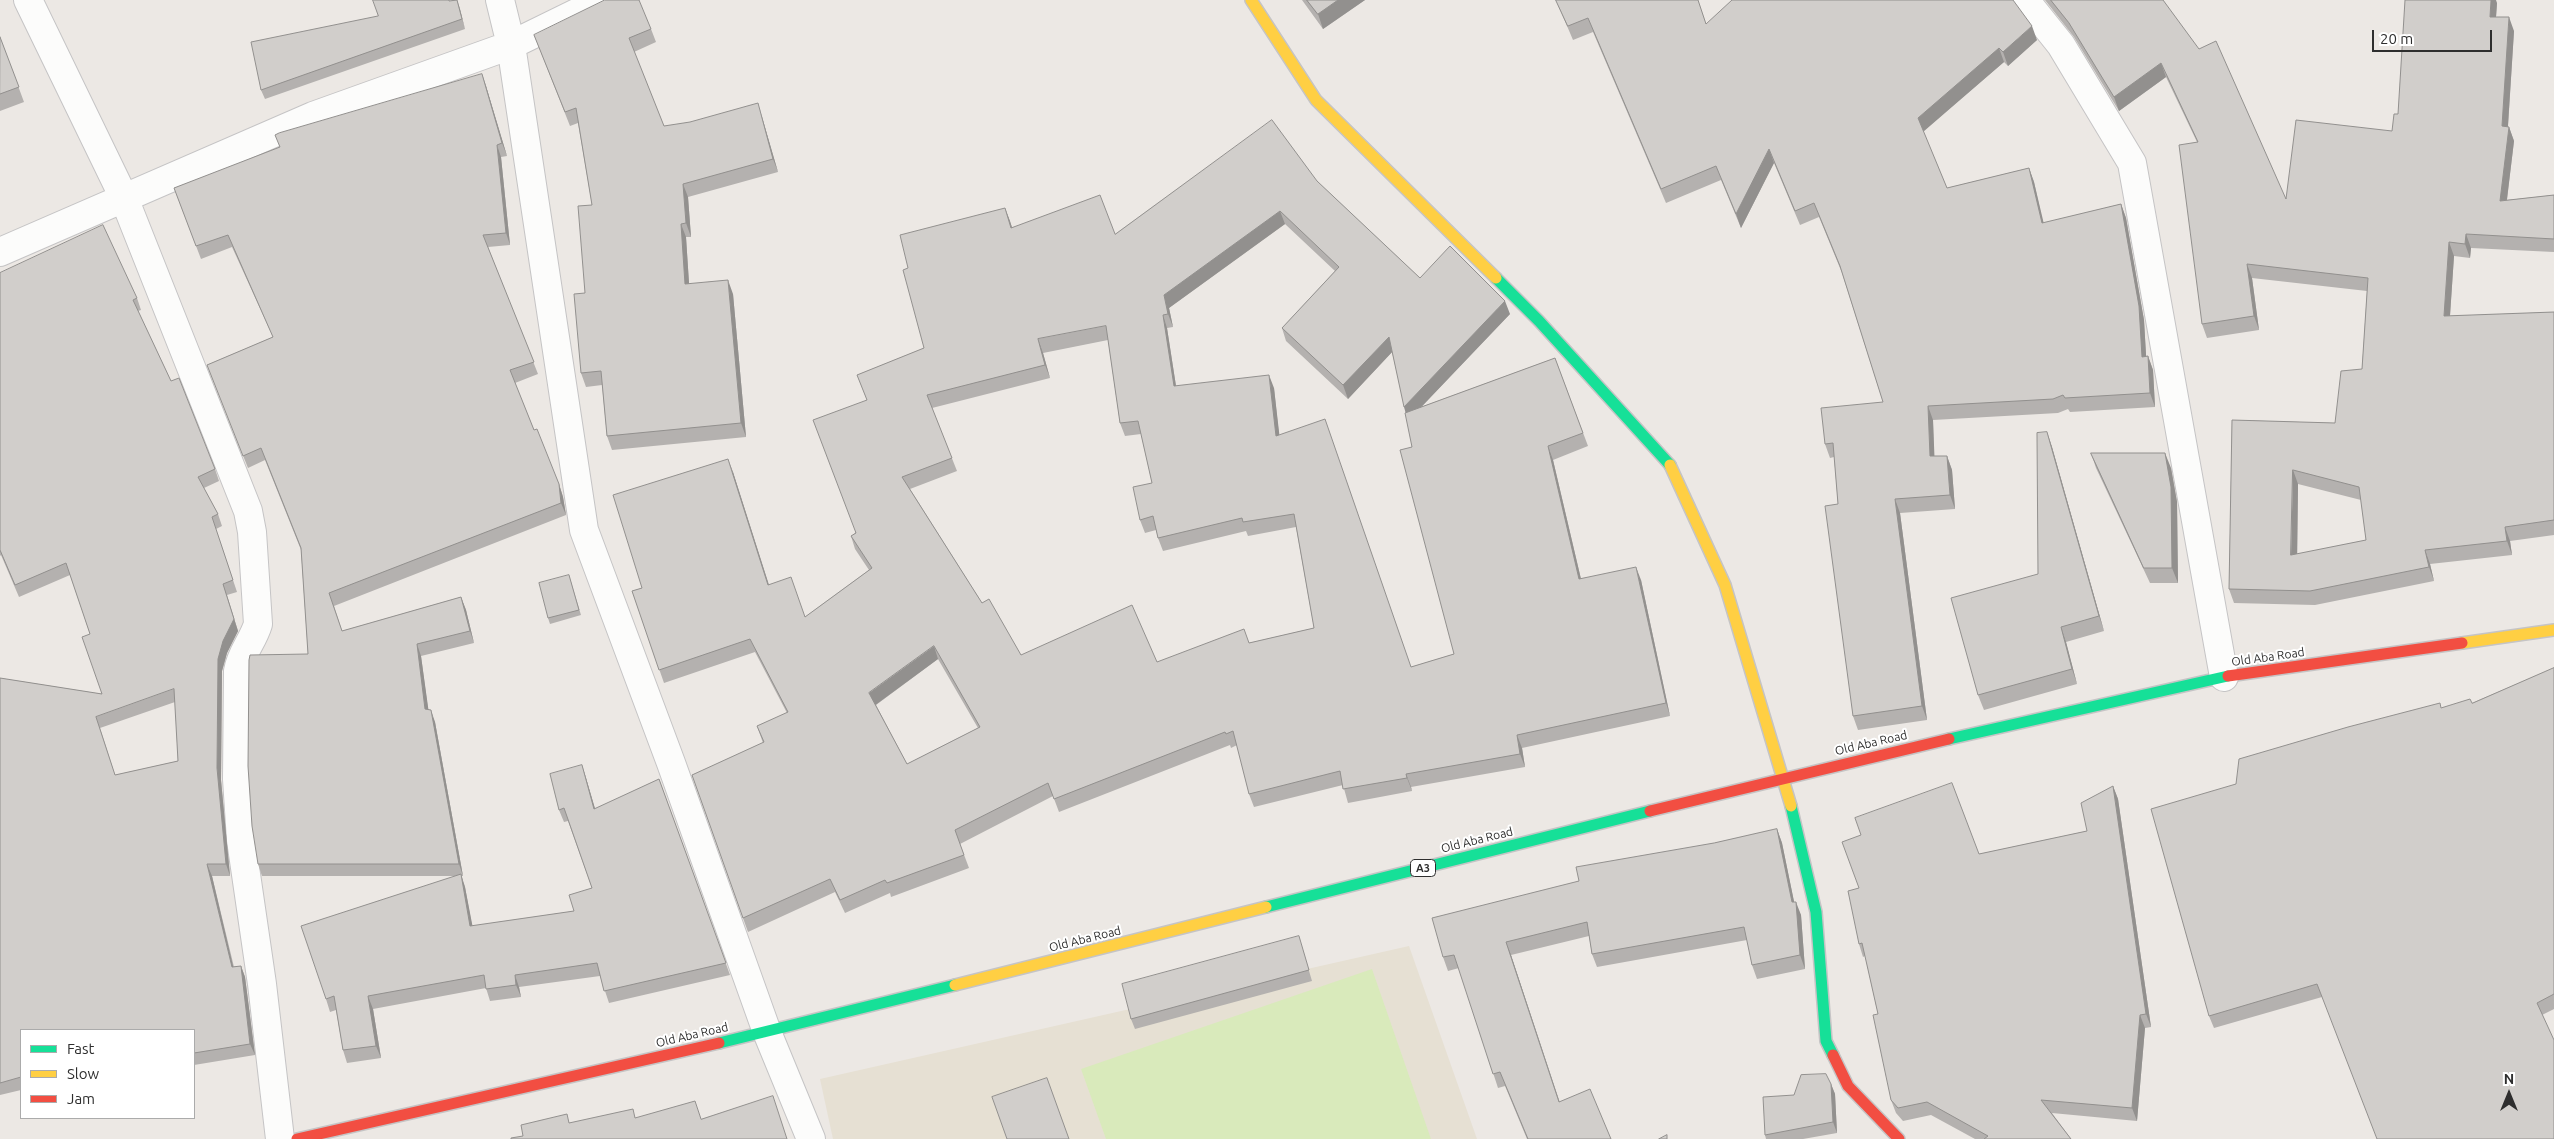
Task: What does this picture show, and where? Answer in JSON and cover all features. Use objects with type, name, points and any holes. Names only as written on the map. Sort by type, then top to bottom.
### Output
[{"type":"main road","points":[[1251,0],[1316,100],[1539,321],[1668,460],[1726,585],[1784,777],[1816,912],[1826,1041],[1848,1086],[1899,1139]]},
{"type":"main road","name":"Old Aba Road","points":[[297,1139],[767,1032],[1784,777],[2224,677],[2554,630]]},
{"type":"street","points":[[28,0],[124,198],[248,511],[252,532],[258,624],[255,634],[240,660],[238,672],[237,779],[241,840],[262,984],[280,1139]]},
{"type":"street","points":[[500,0],[512,45],[584,530],[671,763],[767,1032],[811,1139]]},
{"type":"street","points":[[0,252],[313,116],[512,45],[603,0]]},
{"type":"street","points":[[2025,0],[2061,45],[2132,163],[2224,677]]},
{"type":"shaded area","points":[[1409,946],[1477,1139],[833,1139],[820,1079]]},
{"type":"green space","points":[[1372,969],[1431,1139],[1106,1139],[1081,1069]]},
{"type":"building","points":[[373,0],[457,0],[462,19],[261,90],[251,42],[378,16]]},
{"type":"building","points":[[605,0],[639,0],[651,29],[629,38],[664,126],[690,122],[758,103],[773,159],[683,184],[686,223],[681,224],[685,284],[728,280],[741,423],[607,436],[601,371],[581,373],[574,294],[585,293],[578,206],[592,205],[576,108],[565,112],[534,35]]},
{"type":"building","points":[[1307,0],[1338,0],[1318,14]]},
{"type":"building","points":[[1556,0],[1698,0],[1706,24],[1732,0],[2013,0],[2032,26],[2003,52],[1999,48],[1918,118],[1947,188],[2029,168],[2042,223],[2121,204],[2139,306],[2142,357],[2148,356],[2150,393],[2065,398],[2063,395],[2053,399],[1928,406],[1930,456],[1947,456],[1950,495],[1895,499],[1922,706],[1853,716],[1825,506],[1838,504],[1833,443],[1825,444],[1821,408],[1883,402],[1840,266],[1814,203],[1795,211],[1769,149],[1736,214],[1716,166],[1661,189],[1588,18],[1568,26]]},
{"type":"building","points":[[2051,0],[2163,0],[2199,49],[2216,41],[2286,199],[2296,120],[2392,131],[2394,114],[2398,114],[2405,0],[2491,0],[2490,17],[2509,17],[2502,126],[2509,127],[2500,201],[2554,195],[2554,239],[2466,234],[2465,244],[2449,242],[2444,316],[2554,312],[2554,520],[2505,527],[2507,541],[2425,550],[2429,567],[2310,591],[2229,589],[2232,420],[2335,423],[2341,371],[2362,369],[2368,278],[2247,264],[2254,316],[2202,324],[2179,145],[2198,142],[2161,63],[2114,97],[2069,23]],"holes":[[[2293,470],[2359,487],[2366,540],[2291,555]]]},
{"type":"building","points":[[0,37],[19,87],[0,94]]},
{"type":"building","points":[[482,74],[502,143],[497,145],[506,233],[483,235],[534,362],[510,370],[534,430],[537,429],[559,484],[561,503],[329,593],[342,631],[461,597],[470,631],[417,644],[425,709],[431,710],[459,864],[258,864],[252,826],[248,766],[249,660],[250,655],[308,654],[301,548],[261,448],[243,456],[207,365],[273,337],[228,235],[196,246],[174,188],[280,147],[275,135],[279,133]]},
{"type":"building","points":[[1272,120],[1317,181],[1420,278],[1450,246],[1505,301],[1404,407],[1389,337],[1343,385],[1282,328],[1339,267],[1280,211],[1164,295],[1168,314],[1163,315],[1174,386],[1269,375],[1276,436],[1325,419],[1411,667],[1454,654],[1400,450],[1412,447],[1405,413],[1555,358],[1583,433],[1548,446],[1579,579],[1636,567],[1666,703],[1517,735],[1520,754],[1406,774],[1407,778],[1343,789],[1340,771],[1249,794],[1233,731],[1226,734],[1225,732],[1054,799],[1048,783],[955,830],[964,855],[887,883],[885,880],[840,900],[830,879],[743,918],[692,775],[764,742],[757,726],[788,712],[750,639],[659,670],[632,591],[642,588],[613,495],[728,459],[768,585],[791,577],[805,617],[872,568],[851,536],[856,533],[813,420],[867,400],[857,375],[924,348],[903,270],[908,268],[900,235],[1005,208],[1011,228],[1100,195],[1115,234]],"holes":[[[1106,326],[1120,423],[1138,421],[1152,483],[1133,487],[1140,520],[1153,516],[1158,538],[1242,518],[1243,522],[1294,514],[1314,628],[1249,643],[1244,629],[1157,662],[1132,605],[1021,655],[989,599],[982,603],[902,477],[952,458],[927,395],[1045,365],[1038,339]],[[934,646],[980,727],[907,764],[869,693]]]},
{"type":"building","points":[[103,225],[137,298],[133,300],[171,381],[179,378],[215,469],[198,477],[218,514],[212,517],[233,580],[223,584],[234,619],[223,641],[218,659],[217,768],[226,864],[207,864],[232,967],[241,966],[250,1044],[195,1053],[195,1029],[20,1029],[20,1077],[0,1083],[0,678],[102,694],[82,637],[90,634],[66,563],[15,585],[0,550],[0,273]],"holes":[[[174,689],[178,761],[115,775],[96,717]]]},
{"type":"building","points":[[2047,432],[2099,616],[2061,627],[2072,669],[1978,695],[1951,598],[2038,574],[2037,433]]},
{"type":"building","points":[[2091,453],[2165,453],[2171,487],[2172,568],[2144,568]]},
{"type":"building","points":[[569,575],[579,610],[548,618],[539,583]]},
{"type":"building","points":[[2554,668],[2554,994],[2537,1003],[2554,1040],[2554,1139],[2377,1139],[2317,984],[2209,1016],[2151,809],[2236,784],[2239,759],[2348,727],[2440,703],[2441,708],[2470,699],[2472,703]]},
{"type":"building","points":[[582,765],[594,809],[659,779],[726,963],[604,991],[597,963],[515,975],[516,985],[486,989],[484,975],[368,996],[376,1046],[343,1050],[334,996],[326,999],[301,926],[461,874],[470,926],[574,911],[569,895],[592,888],[564,808],[559,810],[550,774]]},
{"type":"building","points":[[1952,783],[1979,854],[2087,831],[2081,803],[2113,786],[2146,1014],[2140,1015],[2132,1108],[2041,1100],[2071,1139],[1984,1139],[1988,1136],[1927,1102],[1898,1108],[1891,1100],[1873,1015],[1878,1014],[1862,943],[1859,944],[1848,891],[1859,888],[1842,842],[1861,835],[1855,818]]},
{"type":"building","points":[[1777,829],[1792,902],[1796,902],[1800,955],[1752,965],[1744,927],[1592,954],[1587,922],[1506,942],[1559,1102],[1590,1089],[1611,1139],[1528,1139],[1500,1072],[1493,1074],[1454,955],[1443,957],[1432,918],[1579,881],[1576,867],[1714,843]]},
{"type":"building","points":[[1299,936],[1309,970],[1131,1019],[1122,984]]},
{"type":"building","points":[[1826,1074],[1831,1084],[1833,1122],[1765,1135],[1763,1097],[1794,1095],[1801,1075]]},
{"type":"building","points":[[1047,1078],[1069,1139],[1007,1139],[992,1097]]},
{"type":"building","points":[[773,1096],[787,1139],[511,1139],[523,1136],[521,1125],[567,1114],[569,1123],[633,1109],[635,1118],[695,1101],[701,1119]]},
{"type":"building","points":[[1667,1135],[1667,1139],[1659,1139]]},
{"type":"traffic: fast","points":[[1496,278],[1539,321],[1670,465]]},
{"type":"traffic: fast","points":[[1949,739],[2228,676]]},
{"type":"traffic: fast","points":[[1791,806],[1816,912],[1826,1041],[1833,1055]]},
{"type":"traffic: fast","points":[[1266,907],[1650,811]]},
{"type":"traffic: fast","points":[[719,1043],[955,985]]},
{"type":"traffic: slow","points":[[1251,0],[1316,100],[1496,278]]},
{"type":"traffic: slow","points":[[1670,465],[1725,585],[1791,806]]},
{"type":"traffic: slow","points":[[2462,643],[2554,630]]},
{"type":"traffic: slow","points":[[955,985],[1266,907]]},
{"type":"traffic: jam","points":[[2228,676],[2462,643]]},
{"type":"traffic: jam","points":[[1650,811],[1949,739]]},
{"type":"traffic: jam","points":[[297,1139],[719,1043]]},
{"type":"traffic: jam","points":[[1833,1055],[1848,1086],[1899,1139]]}]
